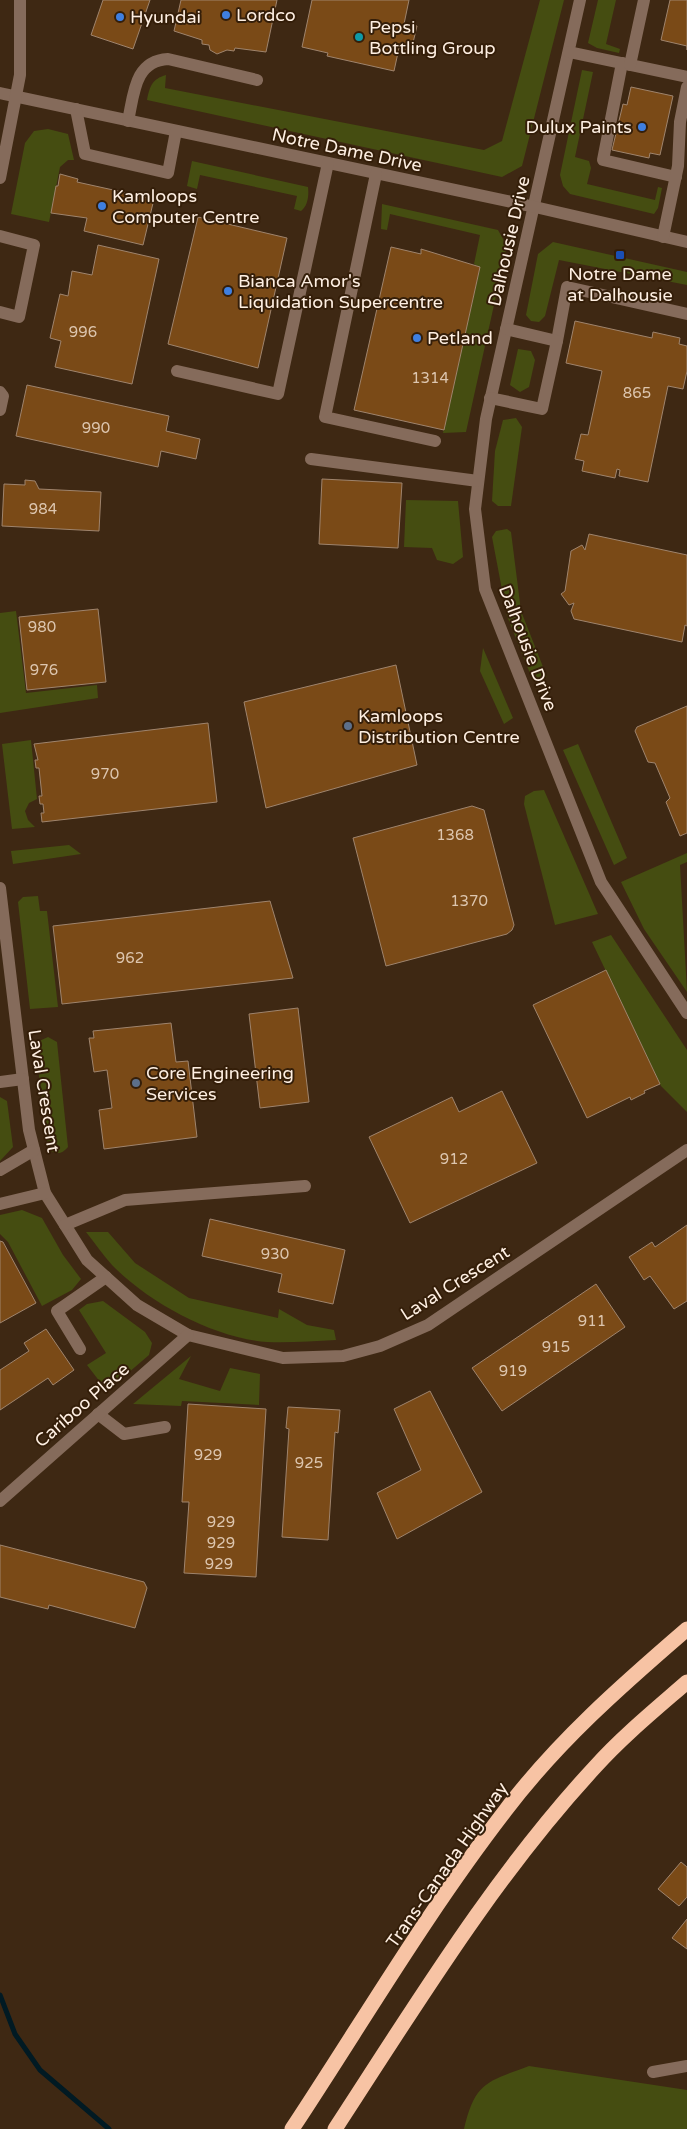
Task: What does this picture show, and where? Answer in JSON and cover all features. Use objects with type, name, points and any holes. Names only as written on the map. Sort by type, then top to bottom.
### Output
[{"type":"highway","name":"Trans-Canada Highway","points":[[292,2129],[444,1897],[506,1810],[574,1731],[636,1672],[687,1629]]},
{"type":"highway","points":[[335,2129],[472,1921],[532,1842],[596,1766],[687,1682]]},
{"type":"street","points":[[0,178],[20,75],[20,0]]},
{"type":"street","name":"Dalhousie Drive","points":[[580,0],[535,207],[490,398],[475,508],[485,589],[601,882],[687,1013]]},
{"type":"street","points":[[644,0],[602,160],[676,177]]},
{"type":"street","points":[[569,52],[687,77]]},
{"type":"street","points":[[128,121],[139,76],[146,66],[156,60],[168,60],[258,80]]},
{"type":"street","points":[[663,237],[680,156],[680,122],[687,87]]},
{"type":"street","name":"Notre Dame Drive","points":[[0,93],[535,207],[687,242]]},
{"type":"street","points":[[76,109],[85,154],[168,173],[176,131]]},
{"type":"street","points":[[177,371],[278,394],[328,163]]},
{"type":"street","points":[[376,174],[325,418],[435,441]]},
{"type":"street","points":[[0,236],[34,245],[19,317],[0,312]]},
{"type":"street","points":[[490,398],[542,409],[567,287],[687,314]]},
{"type":"street","points":[[506,329],[557,341]]},
{"type":"street","points":[[0,392],[3,396],[0,410]]},
{"type":"street","points":[[311,459],[478,481]]},
{"type":"street","name":"Laval Crescent","points":[[0,888],[29,1130],[45,1193],[88,1260],[137,1305],[188,1335],[282,1358],[343,1356],[380,1346],[428,1325],[687,1150]]},
{"type":"street","points":[[0,1082],[23,1080]]},
{"type":"street","points":[[0,1170],[34,1150]]},
{"type":"street","points":[[65,1224],[125,1200],[304,1186]]},
{"type":"street","points":[[0,1204],[45,1193]]},
{"type":"street","points":[[80,1349],[56,1311],[106,1277]]},
{"type":"street","name":"Cariboo Place","points":[[0,1501],[188,1335]]},
{"type":"street","points":[[98,1414],[124,1434],[166,1427]]},
{"type":"street","points":[[653,2072],[687,2066]]},
{"type":"green space","points":[[540,0],[564,0],[522,166],[502,177],[147,100],[152,84],[166,75],[165,88],[484,150],[502,141]]},
{"type":"green space","points":[[598,0],[616,0],[606,44],[620,49],[619,53],[597,48],[588,43]]},
{"type":"green space","points":[[582,70],[593,72],[575,157],[589,161],[591,168],[587,184],[655,200],[658,187],[662,188],[658,208],[654,214],[570,194],[563,186],[560,175]]},
{"type":"green space","points":[[48,129],[68,134],[74,160],[68,160],[60,167],[49,222],[11,214],[25,143],[34,131]]},
{"type":"green space","points":[[192,161],[308,187],[307,203],[301,211],[294,209],[297,196],[200,175],[197,189],[187,186]]},
{"type":"green space","points":[[382,204],[498,230],[507,246],[466,432],[443,433],[480,268],[474,264],[480,235],[390,214],[387,230],[381,229]]},
{"type":"green space","points":[[553,242],[687,272],[687,285],[559,260],[545,316],[539,322],[531,321],[526,315],[538,254]]},
{"type":"green space","points":[[518,349],[531,351],[535,360],[529,387],[520,392],[510,385]]},
{"type":"green space","points":[[516,418],[522,427],[511,506],[498,506],[492,501],[495,451],[503,420]]},
{"type":"green space","points":[[406,500],[458,501],[463,557],[453,564],[437,560],[432,548],[404,547]]},
{"type":"green space","points":[[507,529],[511,532],[521,611],[547,677],[533,681],[507,616],[492,537],[496,531]]},
{"type":"green space","points":[[16,611],[26,693],[97,685],[98,698],[0,713],[0,613]]},
{"type":"green space","points":[[483,648],[513,718],[504,724],[480,671]]},
{"type":"green space","points":[[31,740],[37,799],[29,803],[25,811],[28,820],[35,827],[12,829],[2,744]]},
{"type":"green space","points":[[578,744],[627,858],[614,865],[563,750]]},
{"type":"green space","points":[[544,790],[598,914],[555,925],[524,804],[525,796],[534,791]]},
{"type":"green space","points":[[69,845],[81,854],[13,864],[11,851]]},
{"type":"green space","points":[[687,853],[687,862],[680,865],[687,992],[644,929],[621,882]]},
{"type":"green space","points":[[38,896],[40,911],[47,911],[58,1007],[30,1009],[18,902],[23,897]]},
{"type":"green space","points":[[611,935],[687,1050],[687,1112],[661,1086],[592,942]]},
{"type":"green space","points":[[48,1037],[57,1042],[68,1147],[59,1153],[48,1150],[35,1043]]},
{"type":"green space","points":[[0,1097],[7,1101],[13,1147],[0,1161]]},
{"type":"green space","points":[[22,1210],[42,1218],[63,1255],[81,1279],[72,1290],[42,1306],[8,1242],[0,1234],[0,1215]]},
{"type":"green space","points":[[86,1232],[108,1232],[135,1263],[189,1298],[278,1318],[279,1309],[307,1325],[334,1330],[336,1340],[267,1342],[226,1334],[204,1326],[163,1305],[127,1279],[112,1265]]},
{"type":"green space","points":[[103,1301],[145,1332],[152,1343],[149,1355],[107,1391],[87,1365],[106,1353],[79,1310],[87,1304]]},
{"type":"green space","points":[[191,1356],[179,1379],[220,1391],[230,1368],[260,1374],[259,1405],[182,1401],[181,1406],[133,1404]]},
{"type":"green space","points":[[529,2066],[687,2090],[687,2129],[464,2129],[473,2102],[485,2086],[503,2076]]},
{"type":"building","name":"Hyundai","points":[[103,0],[150,0],[133,49],[91,35]]},
{"type":"building","name":"Lordco","points":[[181,0],[277,0],[266,52],[235,48],[234,51],[227,50],[217,54],[210,50],[209,45],[202,44],[202,40],[174,31]]},
{"type":"building","name":"Pepsi Bottling Group","points":[[312,0],[409,0],[404,24],[417,26],[411,51],[399,48],[394,71],[327,56],[328,53],[302,47]]},
{"type":"building","points":[[670,0],[687,0],[687,46],[661,40]]},
{"type":"building","name":"Dulux Paints","points":[[631,87],[673,96],[660,155],[650,153],[649,158],[612,150],[623,104],[627,105]]},
{"type":"building","name":"Kamloops Computer Centre","points":[[60,174],[78,179],[77,182],[154,199],[143,245],[84,231],[87,218],[51,213]]},
{"type":"building","name":"Bianca Amor's Liquidation Supercentre","points":[[198,217],[287,238],[258,368],[168,344]]},
{"type":"building","points":[[98,245],[159,259],[132,384],[55,367],[61,341],[50,338],[60,294],[68,296],[72,271],[92,275]]},
{"type":"building","name":"Petland","points":[[391,247],[421,254],[421,249],[480,267],[444,430],[354,410]]},
{"type":"building","points":[[575,321],[652,338],[653,332],[680,338],[679,344],[687,346],[687,371],[683,389],[668,386],[648,482],[619,476],[620,470],[617,469],[615,478],[582,471],[584,461],[575,459],[581,434],[588,435],[602,371],[566,363]]},
{"type":"building","points":[[27,385],[169,416],[166,431],[200,439],[196,459],[161,451],[158,467],[16,436]]},
{"type":"building","points":[[322,479],[402,483],[398,548],[319,544]]},
{"type":"building","points":[[25,480],[35,481],[39,489],[101,492],[99,531],[2,526],[4,484],[25,485]]},
{"type":"building","points":[[589,534],[687,555],[687,626],[685,625],[682,642],[574,619],[571,611],[574,603],[569,605],[561,594],[565,591],[571,551],[582,545],[585,550]]},
{"type":"building","points":[[98,609],[106,682],[27,690],[19,617]]},
{"type":"building","points":[[396,665],[417,765],[266,808],[244,702]]},
{"type":"building","points":[[687,706],[687,833],[680,836],[666,802],[670,798],[655,763],[648,762],[635,731],[637,727]]},
{"type":"building","points":[[208,723],[217,802],[42,822],[41,813],[44,813],[43,804],[40,804],[39,796],[42,796],[39,768],[36,768],[35,760],[38,760],[34,744]]},
{"type":"building","points":[[472,806],[484,810],[514,925],[512,930],[507,934],[386,966],[353,838]]},
{"type":"building","points":[[270,901],[293,978],[62,1004],[53,926]]},
{"type":"building","points":[[606,970],[660,1084],[644,1091],[645,1093],[631,1100],[630,1097],[587,1118],[533,1005]]},
{"type":"building","points":[[298,1008],[309,1102],[260,1108],[249,1014]]},
{"type":"building","points":[[171,1023],[176,1062],[188,1061],[197,1137],[104,1149],[99,1110],[112,1108],[107,1070],[94,1072],[89,1038],[94,1038],[93,1031]]},
{"type":"building","points":[[502,1091],[537,1163],[410,1223],[369,1137],[452,1097],[459,1112]]},
{"type":"building","points":[[210,1219],[345,1250],[333,1304],[278,1292],[282,1274],[202,1256]]},
{"type":"building","points":[[687,1225],[687,1301],[674,1309],[650,1276],[644,1280],[629,1257],[652,1242],[655,1247]]},
{"type":"building","points":[[0,1241],[3,1242],[36,1303],[0,1323]]},
{"type":"building","points":[[596,1284],[625,1327],[502,1411],[472,1368]]},
{"type":"building","points":[[46,1329],[74,1370],[53,1385],[48,1378],[0,1410],[0,1370],[29,1351],[24,1343]]},
{"type":"building","points":[[430,1391],[482,1492],[397,1539],[377,1493],[421,1470],[394,1409]]},
{"type":"building","points":[[188,1404],[266,1409],[256,1577],[184,1573],[189,1502],[182,1502]]},
{"type":"building","points":[[288,1407],[340,1410],[338,1433],[335,1432],[328,1540],[282,1537],[289,1429],[286,1428]]},
{"type":"building","points":[[0,1545],[144,1582],[147,1588],[135,1628],[49,1605],[48,1609],[0,1597]]},
{"type":"building","points":[[681,1862],[687,1867],[687,1897],[679,1906],[658,1889]]},
{"type":"building","points":[[687,1919],[687,1949],[672,1938]]},
{"type":"waterway","points":[[0,1995],[15,2034],[40,2070],[109,2129]]},
{"type":"place","name":"Lordco","points":[[226,15]]},
{"type":"place","name":"Hyundai","points":[[120,17]]},
{"type":"place","name":"Pepsi Bottling Group","points":[[359,37]]},
{"type":"place","name":"Dulux Paints","points":[[642,127]]},
{"type":"place","name":"Kamloops Computer Centre","points":[[102,206]]},
{"type":"place","name":"Notre Dame at Dalhousie","points":[[620,255]]},
{"type":"place","name":"Bianca Amor's Liquidation Supercentre","points":[[228,291]]},
{"type":"place","name":"Petland","points":[[417,338]]},
{"type":"place","name":"Kamloops Distribution Centre","points":[[348,726]]},
{"type":"place","name":"Core Engineering Services","points":[[136,1083]]}]
